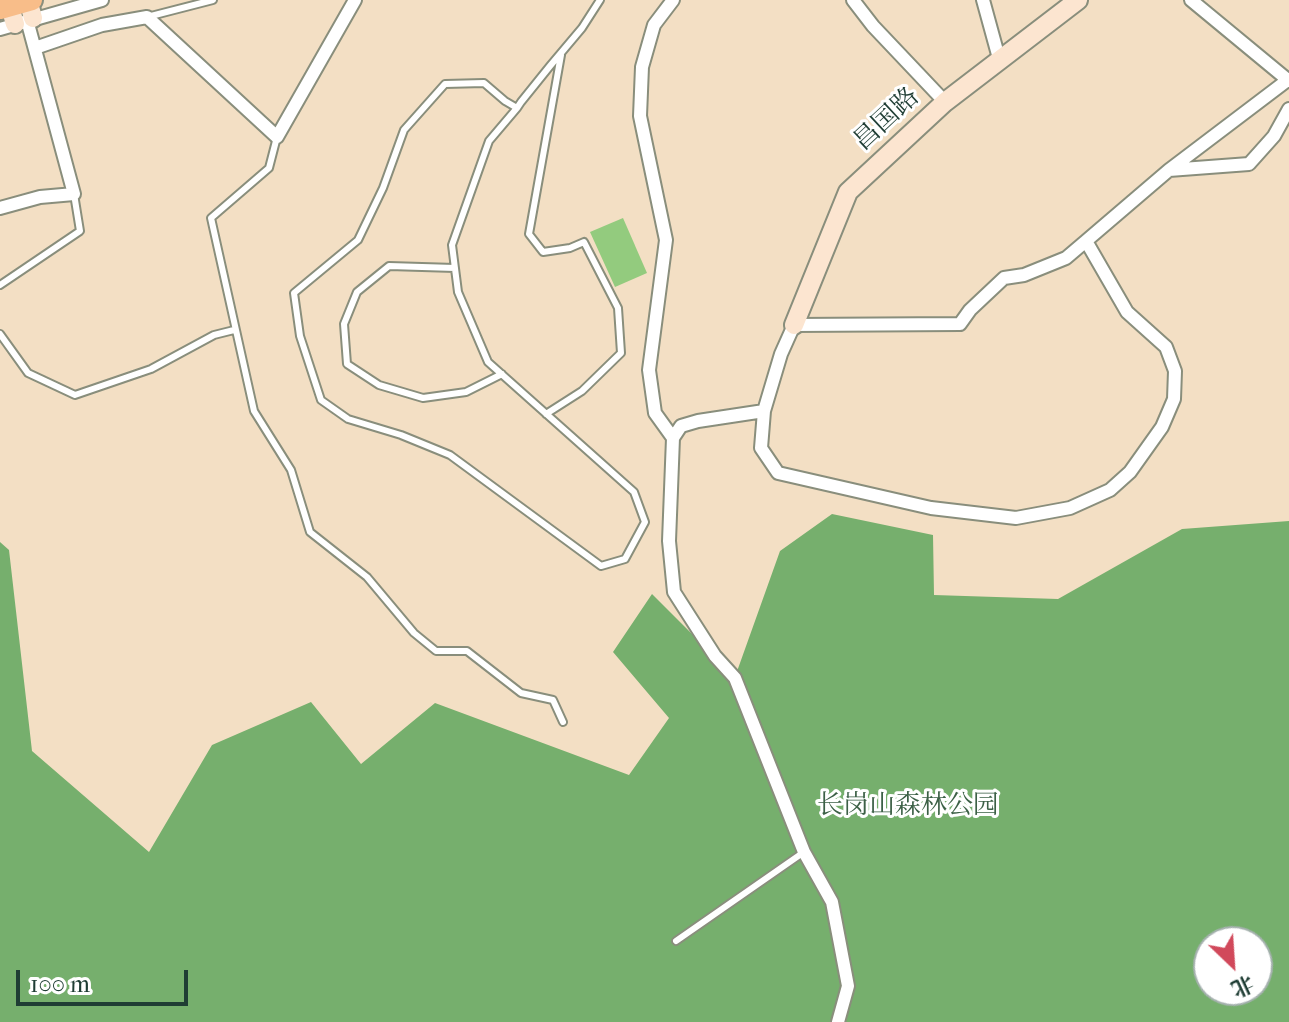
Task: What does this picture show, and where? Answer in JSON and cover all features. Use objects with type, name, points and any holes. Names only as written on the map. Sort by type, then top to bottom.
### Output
[{"type":"main road","name":"昌国路","points":[[794,325],[848,192],[945,102],[1078,0]]},
{"type":"street","points":[[0,208],[40,197],[74,194],[35,48],[18,11],[102,0]]},
{"type":"street","points":[[35,48],[102,25],[147,17],[277,137],[355,0]]},
{"type":"street","points":[[673,0],[654,25],[642,67],[640,116],[666,240],[649,370],[655,413],[673,438]]},
{"type":"street","points":[[853,0],[873,26],[945,102]]},
{"type":"street","points":[[983,0],[1000,62]]},
{"type":"street","points":[[1086,241],[1127,312],[1166,347],[1175,371],[1174,399],[1162,427],[1130,472],[1110,490],[1070,508],[1016,518],[931,508],[778,473],[761,448],[764,411],[781,354],[794,325],[960,324],[970,310],[1004,278],[1024,275],[1066,258],[1169,170],[1289,80],[1191,0]]},
{"type":"street","points":[[1169,170],[1249,164],[1274,136],[1289,109]]},
{"type":"street","points":[[764,411],[681,426],[673,438],[669,541],[674,592],[715,656],[735,678],[804,852],[832,902],[848,986],[838,1022]]},
{"type":"lane","points":[[147,17],[213,0]]},
{"type":"lane","points":[[517,108],[484,83],[445,84],[404,130],[383,188],[358,240],[294,293],[300,336],[321,400],[348,419],[401,435],[450,455],[601,566],[625,559],[645,522],[634,492],[488,362],[458,292],[452,245],[489,141],[517,108],[582,28],[600,0]]},
{"type":"lane","points":[[546,414],[582,391],[621,353],[618,308],[584,242],[570,248],[543,252],[529,234],[562,52]]},
{"type":"lane","points":[[277,137],[269,168],[211,218],[254,411],[291,470],[310,532],[367,577],[414,633],[436,651],[467,651],[521,693],[553,700],[563,722]]},
{"type":"lane","points":[[0,285],[80,231],[74,194]]},
{"type":"lane","points":[[455,268],[389,266],[357,292],[344,324],[347,364],[379,385],[423,398],[466,392],[502,374]]},
{"type":"lane","points":[[0,334],[28,373],[75,395],[151,369],[214,335],[234,330]]},
{"type":"lane","points":[[676,941],[804,852]]},
{"type":"green space","points":[[623,218],[647,273],[615,287],[590,232]]},
{"type":"green space","name":"长岗山森林公园","points":[[832,514],[933,535],[934,595],[1058,599],[1182,529],[1289,521],[1289,1022],[0,1022],[0,542],[9,550],[32,751],[149,852],[212,745],[311,702],[361,764],[435,703],[629,775],[669,718],[613,652],[652,594],[735,677],[780,551]]}]
